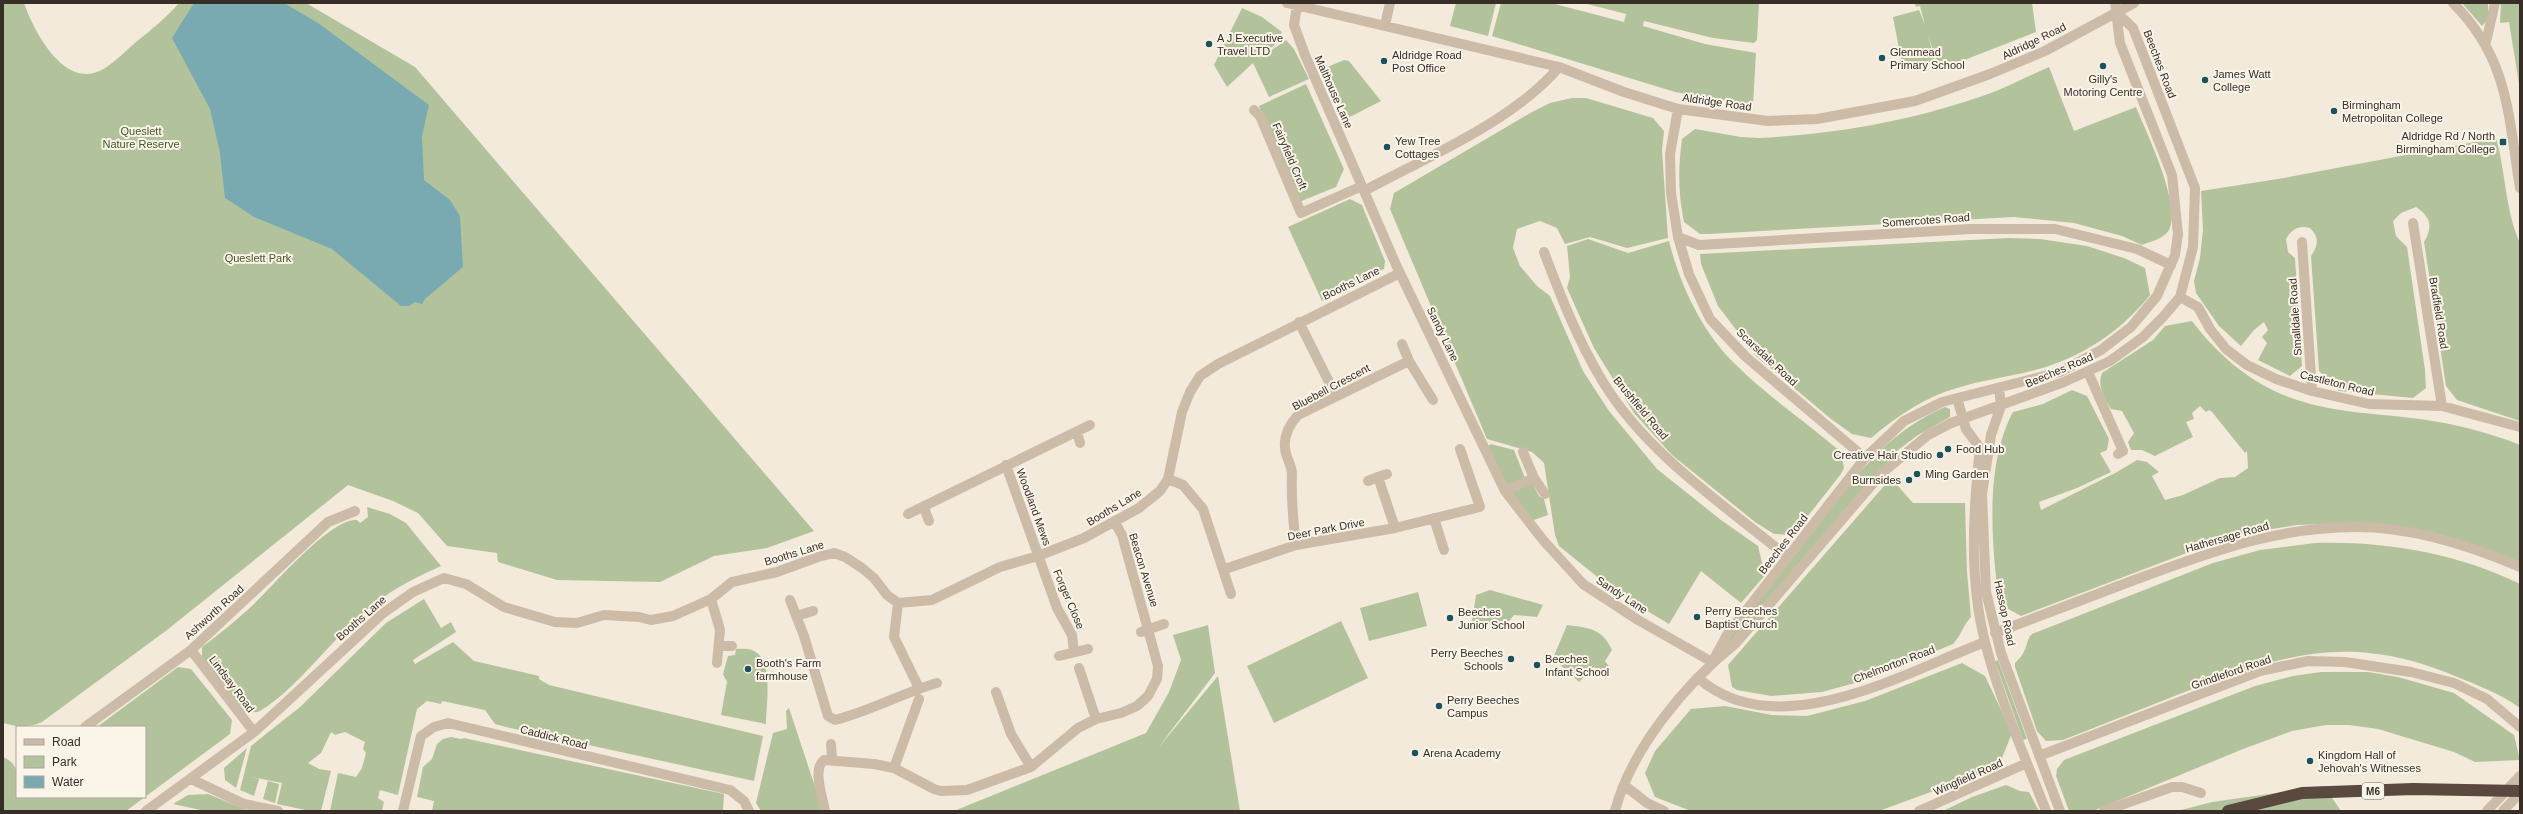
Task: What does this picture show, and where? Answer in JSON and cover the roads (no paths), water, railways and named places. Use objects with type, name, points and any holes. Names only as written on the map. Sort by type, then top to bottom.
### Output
[{"type":"highway","name":"M6","points":[[2228,811],[2302,793],[2413,789],[2520,792]]},
{"type":"street","points":[[1385,25],[1390,3]]},
{"type":"street","name":"Aldridge Road","points":[[1292,4],[1559,67],[1624,92],[1678,109],[1775,121],[1817,119],[1914,101],[1990,74],[2045,51],[2115,7],[2134,3]]},
{"type":"street","points":[[2454,3],[2486,42],[2505,89],[2520,188]]},
{"type":"street","points":[[2486,42],[2495,3]]},
{"type":"street","name":"Malthouse Lane","points":[[1292,4],[1294,25],[1363,188]]},
{"type":"street","name":"Beeches Road","points":[[1712,662],[1727,635],[1865,458],[1904,421],[1942,402],[2060,372],[2100,350],[2131,327],[2157,296],[2171,265],[2178,234],[2172,175],[2120,43],[2115,7]]},
{"type":"street","name":"Beeches Road","points":[[1615,811],[1632,763],[1647,740],[1712,662],[1736,643],[1882,473],[1928,435],[1962,419],[2001,406],[2088,372],[2110,360],[2143,337],[2164,317],[2180,297],[2193,247],[2195,188],[2134,28],[2115,7]]},
{"type":"street","points":[[1363,188],[1500,116],[1526,99],[1559,67]]},
{"type":"street","name":"Scarsdale Road","points":[[1678,109],[1670,154],[1671,193],[1678,237],[1690,274],[1710,319],[1746,357],[1865,458]]},
{"type":"street","name":"Fairyfield Croft","points":[[1254,110],[1260,116],[1301,213],[1363,188]]},
{"type":"street","name":"Sandy Lane","points":[[1363,188],[1400,273],[1505,491],[1543,540],[1583,584],[1638,620],[1712,662]]},
{"type":"street","name":"Bradfield Road","points":[[2413,223],[2442,406]]},
{"type":"street","name":"Somercotes Road","points":[[1678,237],[1699,245],[1971,229],[2055,229],[2137,249],[2171,265]]},
{"type":"street","name":"Smalldale Road","points":[[2302,242],[2312,391]]},
{"type":"street","name":"Brushfield Road","points":[[1544,252],[1574,329],[1604,383],[1631,419],[1660,450],[1788,557]]},
{"type":"street","name":"Booths Lane","points":[[146,811],[254,732],[382,614],[413,592],[444,578],[466,584],[504,607],[555,622],[577,623],[604,615],[650,620],[673,616],[711,599],[732,582],[777,572],[818,557],[834,553],[845,557],[862,568],[874,578],[887,595],[898,602],[932,600],[1000,567],[1038,556],[1084,538],[1138,508],[1155,496],[1168,479],[1182,412],[1190,392],[1200,376],[1218,364],[1299,322],[1400,273]]},
{"type":"street","name":"Castleton Road","points":[[2180,297],[2198,307],[2210,329],[2226,349],[2247,365],[2276,379],[2312,391],[2369,404],[2442,406],[2520,427]]},
{"type":"street","points":[[1299,322],[1336,396]]},
{"type":"street","points":[[1402,344],[1409,360],[1432,400]]},
{"type":"street","name":"Bluebell Crescent","points":[[1296,545],[1290,490],[1292,472],[1285,451],[1289,425],[1298,415],[1409,360]]},
{"type":"street","points":[[2088,372],[2124,451],[2118,454]]},
{"type":"street","name":"Hassop Road","points":[[1999,388],[2001,406],[1991,435],[1982,494],[1986,592],[1995,633],[2060,811]]},
{"type":"street","name":"Hassop Road","points":[[1957,398],[1966,430],[1980,448],[1973,540],[1977,596],[1985,642],[2027,763],[2046,811]]},
{"type":"street","name":"Woodland Mews","points":[[908,514],[924,508],[1006,465],[1090,425]]},
{"type":"street","points":[[1077,432],[1080,443]]},
{"type":"street","name":"Deer Park Drive","points":[[1224,569],[1296,545],[1395,528],[1480,507],[1460,449]]},
{"type":"street","points":[[1523,452],[1534,478],[1545,494]]},
{"type":"street","name":"Woodland Mews","points":[[1006,465],[1038,556]]},
{"type":"street","points":[[1368,481],[1382,475],[1395,528]]},
{"type":"street","points":[[1505,491],[1534,478]]},
{"type":"street","points":[[1168,479],[1183,485],[1203,509],[1231,594]]},
{"type":"street","points":[[924,508],[929,521]]},
{"type":"street","name":"Ashworth Road","points":[[86,726],[191,650],[269,579],[311,536],[328,522],[355,511]]},
{"type":"street","points":[[1434,518],[1444,550]]},
{"type":"street","name":"Beacon Avenue","points":[[832,759],[858,761],[894,768],[930,788],[941,791],[967,790],[1031,767],[1078,728],[1096,719],[1121,713],[1137,706],[1148,696],[1157,679],[1158,666],[1145,630],[1122,535],[1114,521]]},
{"type":"street","name":"Hathersage Road","points":[[1995,633],[2211,552],[2263,536],[2317,528],[2358,527],[2398,530],[2442,538],[2482,551],[2520,567]]},
{"type":"street","name":"Forger Close","points":[[1038,556],[1058,608],[1072,635],[1074,652]]},
{"type":"street","points":[[711,599],[720,630],[717,663]]},
{"type":"street","points":[[790,600],[828,716],[835,720],[862,713],[919,688],[937,682]]},
{"type":"street","points":[[898,602],[894,637],[919,688]]},
{"type":"street","points":[[796,616],[813,611]]},
{"type":"street","points":[[1145,630],[1164,624]]},
{"type":"street","name":"Chelmorton Road","points":[[1698,678],[1719,693],[1731,699],[1755,704],[1794,705],[1869,689],[1985,642]]},
{"type":"street","points":[[719,646],[732,646]]},
{"type":"street","points":[[1059,656],[1088,649]]},
{"type":"street","name":"Lindsay Road","points":[[191,650],[254,732]]},
{"type":"street","name":"Grindleford Road","points":[[2039,756],[2260,672],[2308,661],[2345,662],[2396,670],[2454,683],[2487,699],[2520,727]]},
{"type":"street","points":[[1079,668],[1096,719]]},
{"type":"street","points":[[996,692],[1011,734],[1031,767]]},
{"type":"street","points":[[894,768],[919,699]]},
{"type":"street","name":"Caddick Road","points":[[403,811],[421,736],[434,727],[448,723],[730,790],[744,801],[749,811]]},
{"type":"street","points":[[825,811],[818,771],[820,763],[832,759],[830,744]]},
{"type":"street","name":"Wingfield Road","points":[[1919,811],[2027,763]]},
{"type":"street","points":[[2487,811],[2520,776]]},
{"type":"street","points":[[191,778],[244,804],[278,811]]},
{"type":"street","points":[[1624,785],[1647,803],[1664,811]]},
{"type":"street","points":[[2104,811],[2172,788],[2182,787],[2201,793]]},
{"type":"street","points":[[2503,811],[2520,792]]},
{"type":"water","points":[[194,3],[284,3],[318,23],[429,105],[422,136],[424,180],[450,200],[460,216],[463,267],[425,299],[422,304],[415,302],[409,306],[401,306],[332,249],[254,217],[225,198],[220,153],[210,109],[172,38]]},
{"type":"place","name":"A J Executive Travel LTD","points":[[1209,44]]},
{"type":"place","name":"Glenmead Primary School","points":[[1882,58]]},
{"type":"place","name":"Aldridge Road Post Office","points":[[1384,61]]},
{"type":"place","name":"Gilly's Motoring Centre","points":[[2103,66]]},
{"type":"place","name":"James Watt College","points":[[2205,80]]},
{"type":"place","name":"Birmingham Metropolitan College","points":[[2334,111]]},
{"type":"place","name":"Aldridge Rd / North Birmingham College","points":[[2503,142]]},
{"type":"place","name":"Yew Tree Cottages","points":[[1387,147]]},
{"type":"place","name":"Food Hub","points":[[1948,449]]},
{"type":"place","name":"Creative Hair Studio","points":[[1940,455]]},
{"type":"place","name":"Ming Garden","points":[[1917,474]]},
{"type":"place","name":"Burnsides","points":[[1909,480]]},
{"type":"place","name":"Perry Beeches Baptist Church","points":[[1697,617]]},
{"type":"place","name":"Beeches Junior School","points":[[1450,618]]},
{"type":"place","name":"Perry Beeches Schools","points":[[1511,659]]},
{"type":"place","name":"Beeches Infant School","points":[[1537,665]]},
{"type":"place","name":"Booth's Farm farmhouse","points":[[748,669]]},
{"type":"place","name":"Perry Beeches Campus","points":[[1439,706]]},
{"type":"place","name":"Arena Academy","points":[[1415,753]]},
{"type":"place","name":"Kingdom Hall of Jehovah's Witnesses","points":[[2310,761]]},
{"type":"park label","name":"Queslett Nature Reserve","points":[[141,137]]},
{"type":"park label","name":"Queslett Park","points":[[258,258]]}]
